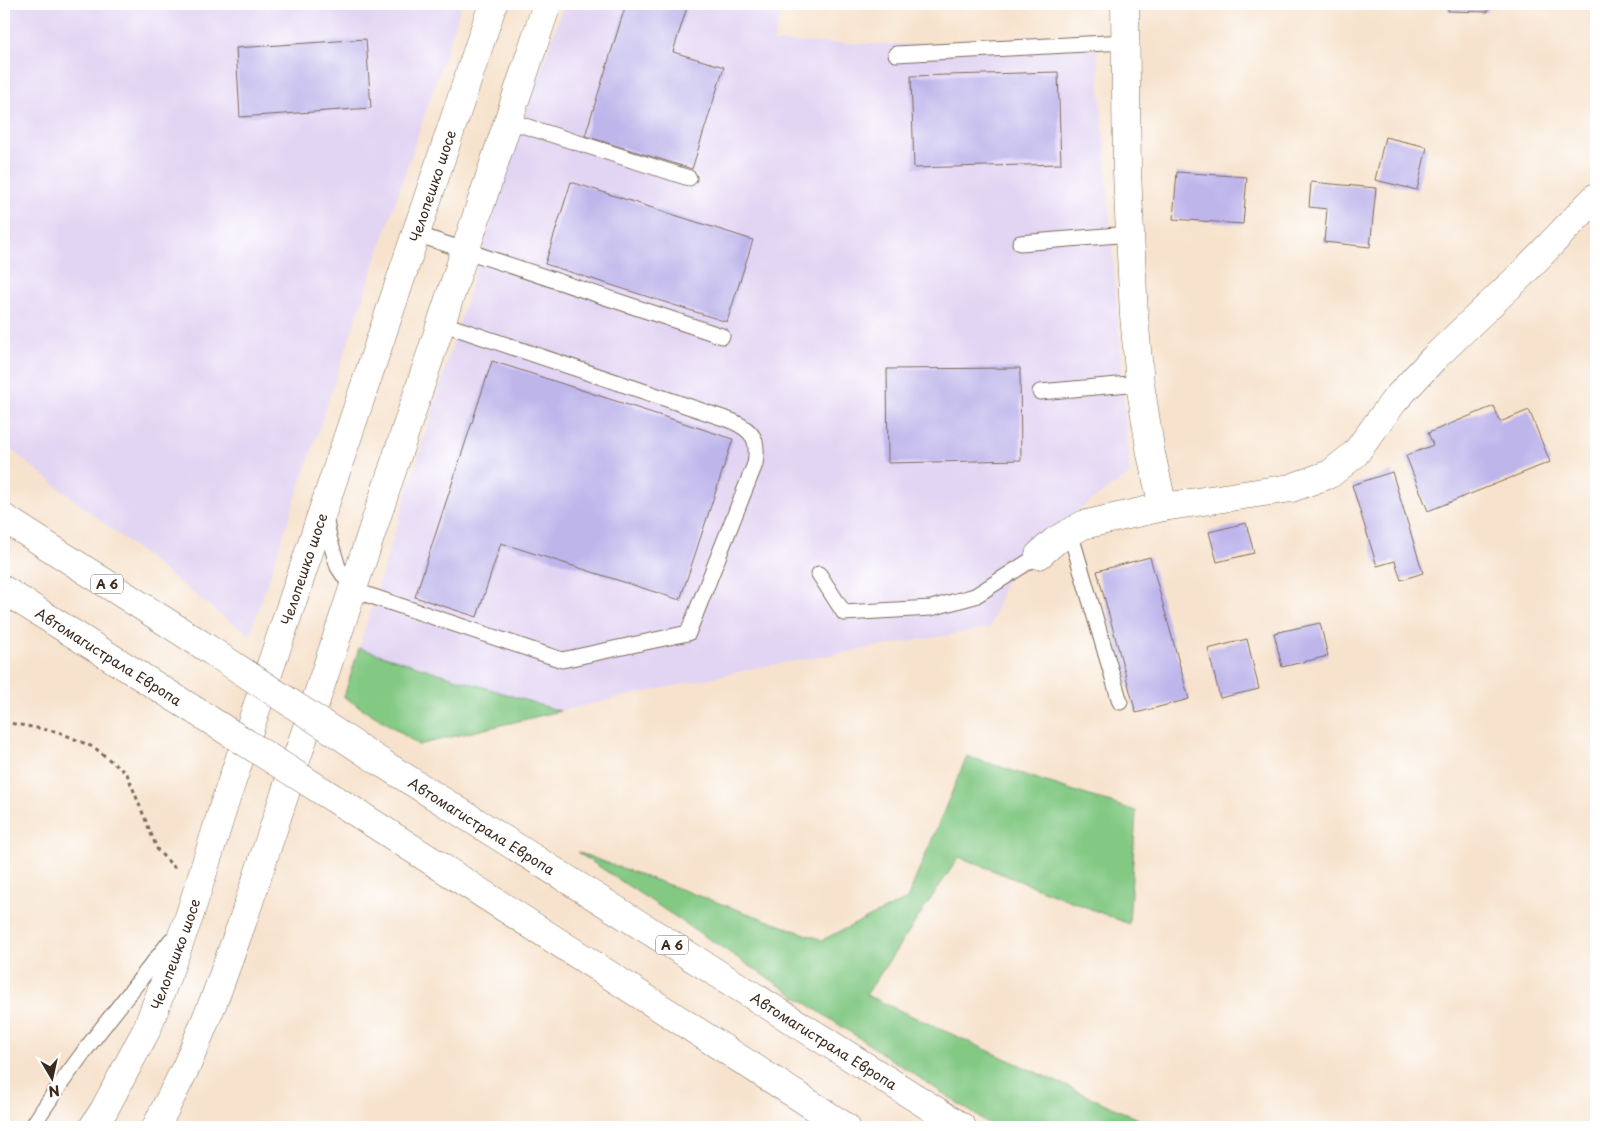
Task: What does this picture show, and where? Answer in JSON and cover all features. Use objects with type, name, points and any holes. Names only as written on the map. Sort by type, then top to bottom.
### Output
[{"type":"main road","name":"Челопешко шосе","points":[[93,1127],[147,1029],[189,917],[225,802],[493,4]]},
{"type":"main road","points":[[156,1127],[216,996],[246,910],[547,4]]},
{"type":"main road","points":[[1125,4],[1127,172],[1134,314],[1140,383],[1151,454],[1163,507]]},
{"type":"main road","points":[[1039,555],[1055,541],[1083,525],[1163,507],[1291,488],[1330,474],[1355,454],[1394,401],[1434,358],[1520,276],[1596,197]]},
{"type":"main road","name":"Автомагистрала Европа","points":[[4,518],[382,763],[962,1127]]},
{"type":"main road","name":"Автомагистрала Европа","points":[[4,590],[360,815],[846,1127]]},
{"type":"lane","points":[[896,54],[1125,42]]},
{"type":"lane","points":[[508,121],[689,178]]},
{"type":"lane","points":[[416,234],[722,336]]},
{"type":"lane","points":[[1020,244],[1130,234]]},
{"type":"lane","points":[[323,508],[338,567],[353,590],[562,660],[688,633],[755,464],[758,450],[755,438],[746,428],[732,421],[441,324]]},
{"type":"lane","points":[[1040,392],[1140,383]]},
{"type":"lane","points":[[1070,532],[1120,702]]},
{"type":"lane","points":[[819,574],[844,613],[931,608],[975,596],[1039,555]]},
{"type":"lane","points":[[32,1127],[84,1053],[189,917]]},
{"type":"path","points":[[4,722],[59,732],[95,748],[127,774],[158,851],[187,879],[199,885]]},
{"type":"shaded area","points":[[4,4],[462,4],[250,634],[222,616],[4,445]]},
{"type":"shaded area","points":[[564,4],[784,4],[773,42],[1097,48],[1130,474],[1013,556],[990,628],[760,667],[560,711],[359,648],[510,159]]},
{"type":"green space","points":[[359,648],[560,711],[418,745],[344,697]]},
{"type":"green space","points":[[967,756],[1136,811],[1129,924],[959,857],[866,995],[1156,1127],[994,1127],[577,852],[822,940],[907,899]]},
{"type":"building","points":[[626,4],[688,4],[673,52],[724,67],[692,169],[585,136]]},
{"type":"building","points":[[1448,4],[1488,4],[1488,12],[1448,11]]},
{"type":"building","points":[[366,39],[371,108],[240,117],[236,48]]},
{"type":"building","points":[[1058,72],[1061,164],[914,168],[911,76]]},
{"type":"building","points":[[1385,137],[1427,147],[1417,190],[1375,180]]},
{"type":"building","points":[[1177,172],[1247,177],[1243,224],[1173,219]]},
{"type":"building","points":[[571,182],[753,240],[727,322],[545,264]]},
{"type":"building","points":[[1311,182],[1376,188],[1370,247],[1324,242],[1327,209],[1309,207]]},
{"type":"building","points":[[492,361],[733,439],[680,600],[501,543],[477,617],[415,597]]},
{"type":"building","points":[[1020,368],[1021,460],[888,463],[887,369]]},
{"type":"building","points":[[1494,406],[1500,422],[1529,410],[1550,462],[1428,511],[1406,456],[1433,445],[1428,433]]},
{"type":"building","points":[[1392,472],[1423,573],[1401,580],[1395,561],[1377,566],[1352,485]]},
{"type":"building","points":[[1246,523],[1254,553],[1217,562],[1209,532]]},
{"type":"building","points":[[1150,557],[1189,699],[1136,713],[1097,571]]},
{"type":"building","points":[[1320,623],[1328,656],[1282,667],[1274,633]]},
{"type":"building","points":[[1247,639],[1259,689],[1220,698],[1208,649]]}]
